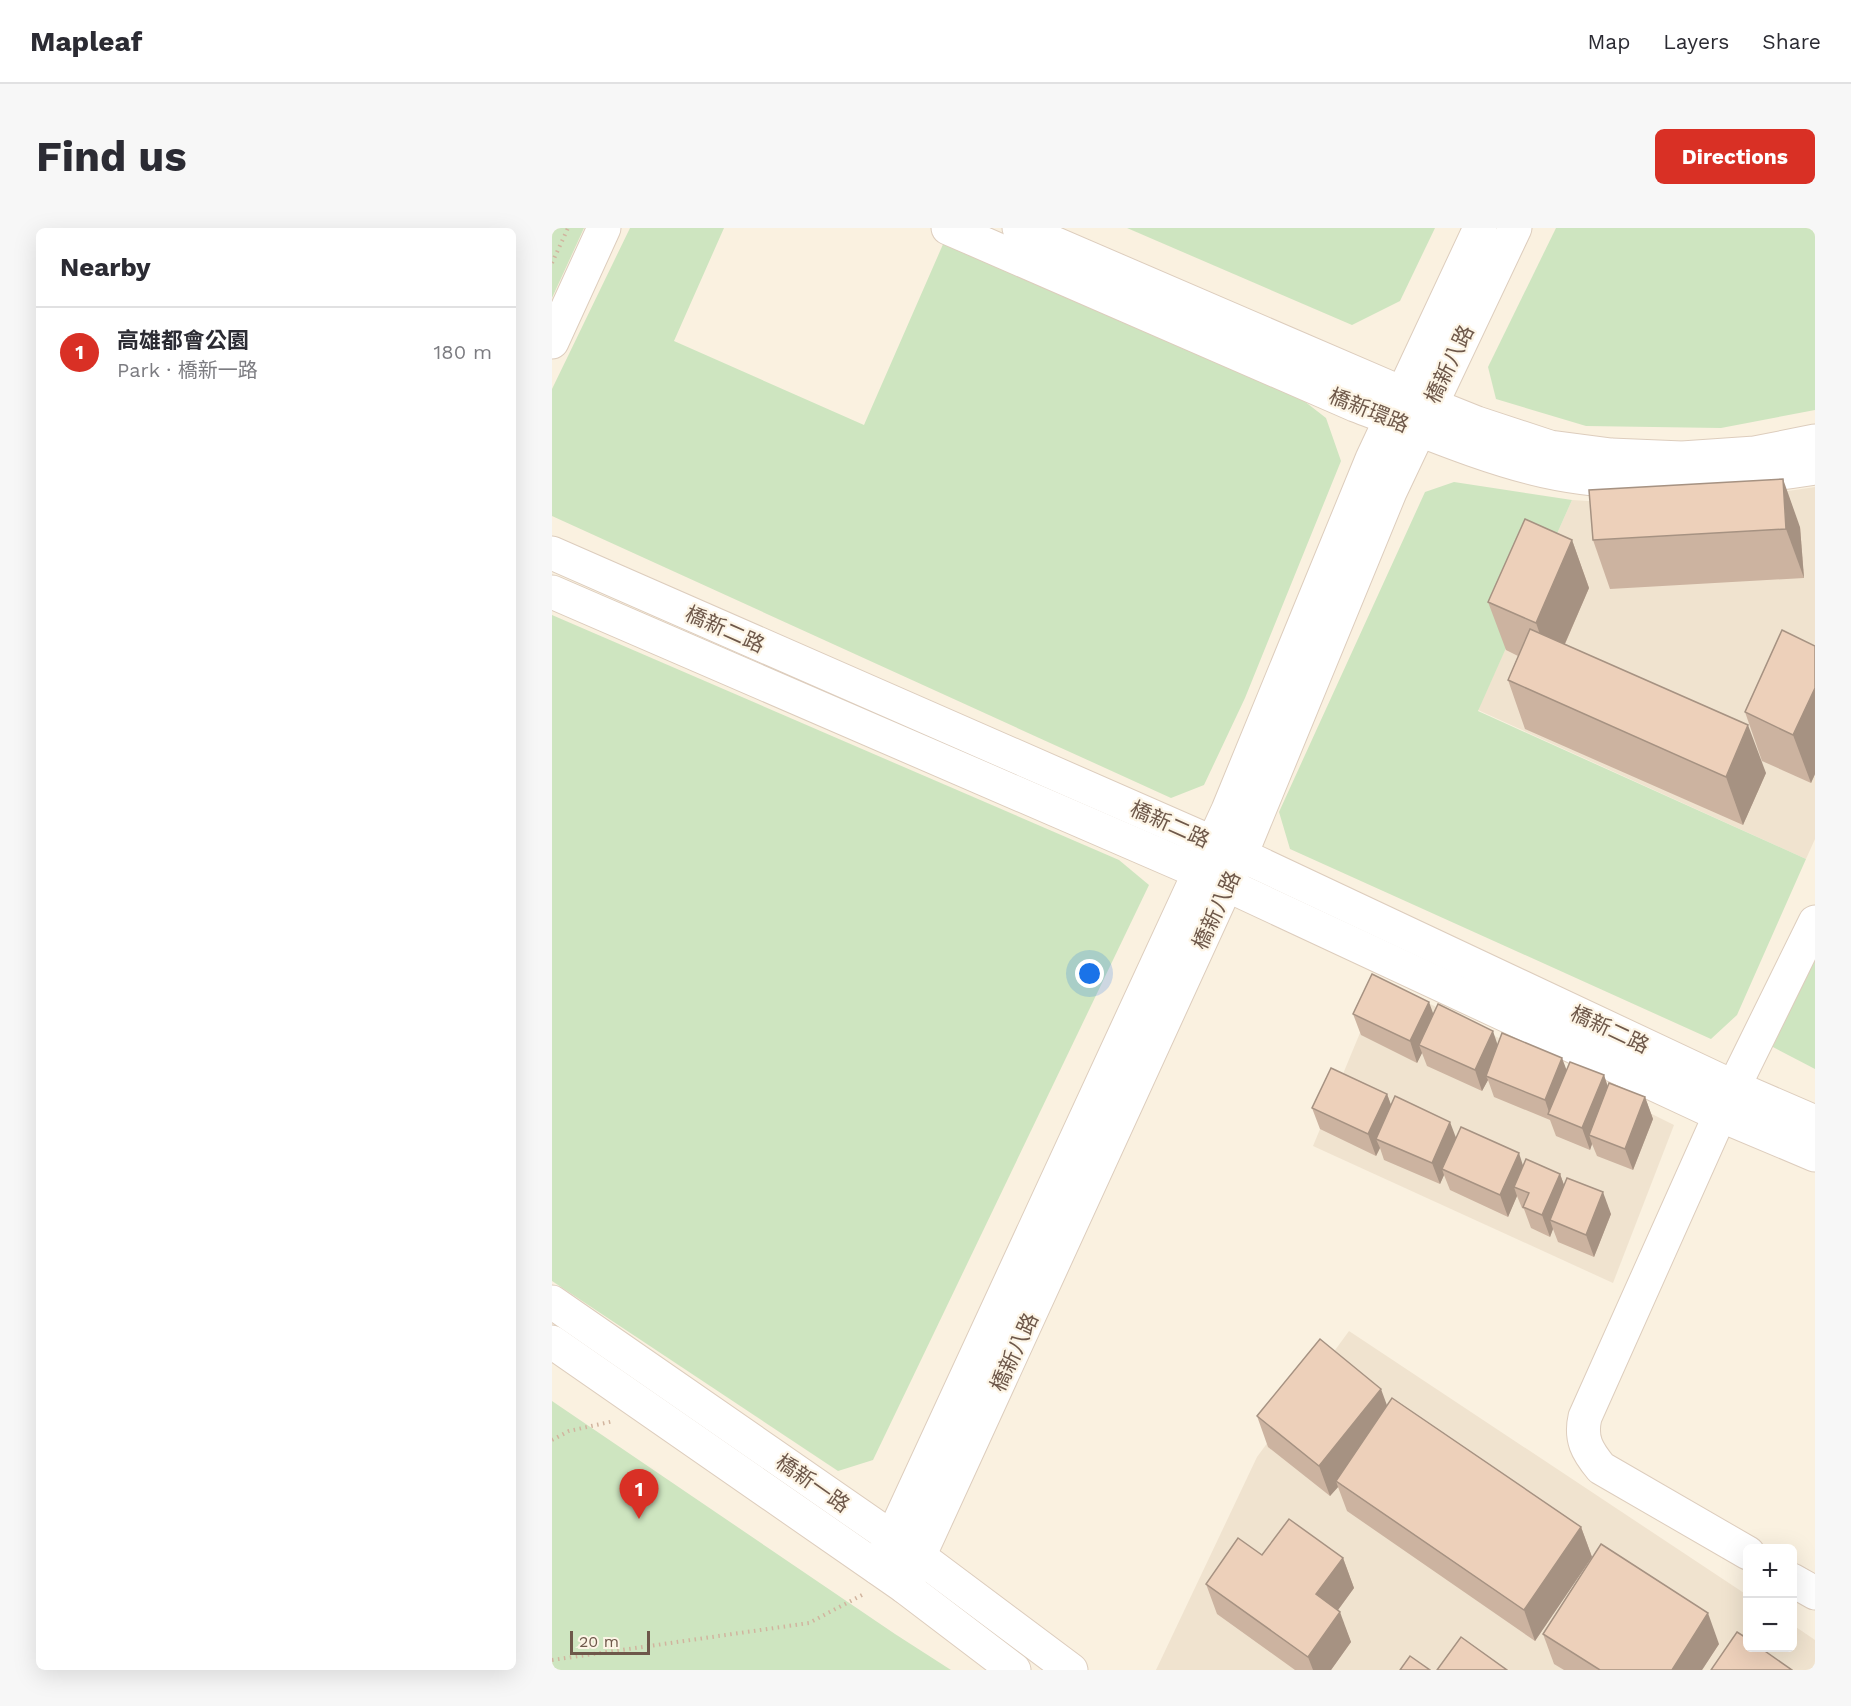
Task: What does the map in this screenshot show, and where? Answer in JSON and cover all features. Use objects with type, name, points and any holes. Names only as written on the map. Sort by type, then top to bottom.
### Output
[{"type":"street","points":[[552,342],[604,228]]},
{"type":"street","name":"橋新環路","points":[[948,228],[1410,411],[1550,447],[1611,455],[1692,457],[1755,453],[1815,441]]},
{"type":"street","name":"橋新環路","points":[[1019,228],[1410,411],[1544,471],[1607,480],[1691,484],[1815,468]]},
{"type":"street","name":"橋新八路","points":[[874,1580],[1227,848],[1410,411],[1480,228]]},
{"type":"street","name":"橋新八路","points":[[1410,411],[1515,228]]},
{"type":"street","name":"橋新二路","points":[[552,553],[1227,848],[1727,1101],[1815,1155]]},
{"type":"street","name":"橋新二路","points":[[552,592],[1727,1101],[1815,1122]]},
{"type":"street","name":"橋新八路","points":[[905,1587],[920,1557],[1213,878]]},
{"type":"street","points":[[1743,1550],[1601,1468],[1588,1453],[1582,1433],[1585,1417],[1727,1101],[1815,922]]},
{"type":"street","name":"橋新一路","points":[[552,1302],[920,1557],[1071,1670]]},
{"type":"street","name":"橋新一路","points":[[552,1342],[654,1413],[874,1580],[905,1587],[1014,1670]]},
{"type":"street","points":[[1797,1583],[1815,1593]]},
{"type":"path","points":[[552,263],[568,228]]},
{"type":"path","points":[[552,1440],[569,1431],[654,1413]]},
{"type":"path","points":[[552,1660],[808,1623],[874,1580]]},
{"type":"shaded area","points":[[1815,487],[1815,839],[1806,859],[1478,710],[1572,500],[1681,507]]},
{"type":"shaded area","points":[[1382,980],[1674,1125],[1613,1283],[1313,1146]]},
{"type":"shaded area","points":[[1349,1331],[1743,1592],[1743,1652],[1797,1652],[1797,1628],[1815,1640],[1815,1670],[1156,1670],[1257,1457]]},
{"type":"green space","points":[[552,228],[584,228],[552,298]]},
{"type":"green space","points":[[630,228],[724,228],[674,341],[864,425],[944,242],[1299,397],[1326,418],[1341,461],[1245,698],[1204,785],[1171,798],[552,516],[552,389]]},
{"type":"green space","points":[[1127,228],[1435,228],[1400,301],[1352,325]]},
{"type":"green space","points":[[1556,228],[1815,228],[1815,410],[1721,428],[1586,426],[1496,399],[1488,367]]},
{"type":"green space","points":[[1454,482],[1572,500],[1478,711],[1806,859],[1737,1015],[1711,1039],[1290,849],[1279,812],[1425,492]]},
{"type":"green space","points":[[552,615],[1119,860],[1149,885],[873,1460],[838,1471],[552,1281]]},
{"type":"green space","points":[[1815,956],[1815,1069],[1771,1046]]},
{"type":"green space","points":[[552,1401],[895,1634],[951,1670],[552,1670]]},
{"type":"building","points":[[1783,479],[1786,529],[1593,540],[1589,490]]},
{"type":"building","points":[[1525,519],[1572,540],[1536,623],[1488,602]]},
{"type":"building","points":[[1530,629],[1748,725],[1726,777],[1508,680]]},
{"type":"building","points":[[1782,630],[1815,646],[1815,688],[1793,735],[1745,712]]},
{"type":"building","points":[[1372,974],[1429,1002],[1410,1041],[1353,1014]]},
{"type":"building","points":[[1438,1004],[1493,1031],[1475,1070],[1419,1045]]},
{"type":"building","points":[[1502,1033],[1562,1058],[1545,1100],[1486,1076]]},
{"type":"building","points":[[1570,1062],[1604,1075],[1582,1128],[1548,1114]]},
{"type":"building","points":[[1331,1068],[1387,1094],[1368,1134],[1312,1108]]},
{"type":"building","points":[[1609,1083],[1645,1097],[1625,1149],[1589,1135]]},
{"type":"building","points":[[1395,1096],[1450,1122],[1432,1163],[1376,1139]]},
{"type":"building","points":[[1461,1127],[1519,1153],[1500,1195],[1442,1169]]},
{"type":"building","points":[[1526,1159],[1560,1174],[1542,1215],[1523,1207],[1529,1193],[1514,1187]]},
{"type":"building","points":[[1567,1178],[1603,1192],[1586,1235],[1550,1220]]},
{"type":"building","points":[[1320,1339],[1381,1389],[1319,1466],[1257,1416]]},
{"type":"building","points":[[1392,1398],[1581,1527],[1524,1610],[1336,1481]]},
{"type":"building","points":[[1289,1519],[1343,1558],[1316,1594],[1340,1612],[1308,1657],[1206,1584],[1238,1538],[1262,1555]]},
{"type":"building","points":[[1601,1544],[1708,1613],[1672,1670],[1600,1670],[1543,1634]]},
{"type":"building","points":[[1737,1632],[1743,1636],[1743,1652],[1766,1652],[1792,1670],[1711,1670]]},
{"type":"building","points":[[1461,1637],[1507,1670],[1437,1670]]},
{"type":"building","points":[[1410,1656],[1430,1670],[1400,1670]]},
{"type":"place","name":"高雄都會公園","points":[[639,1519]]}]
